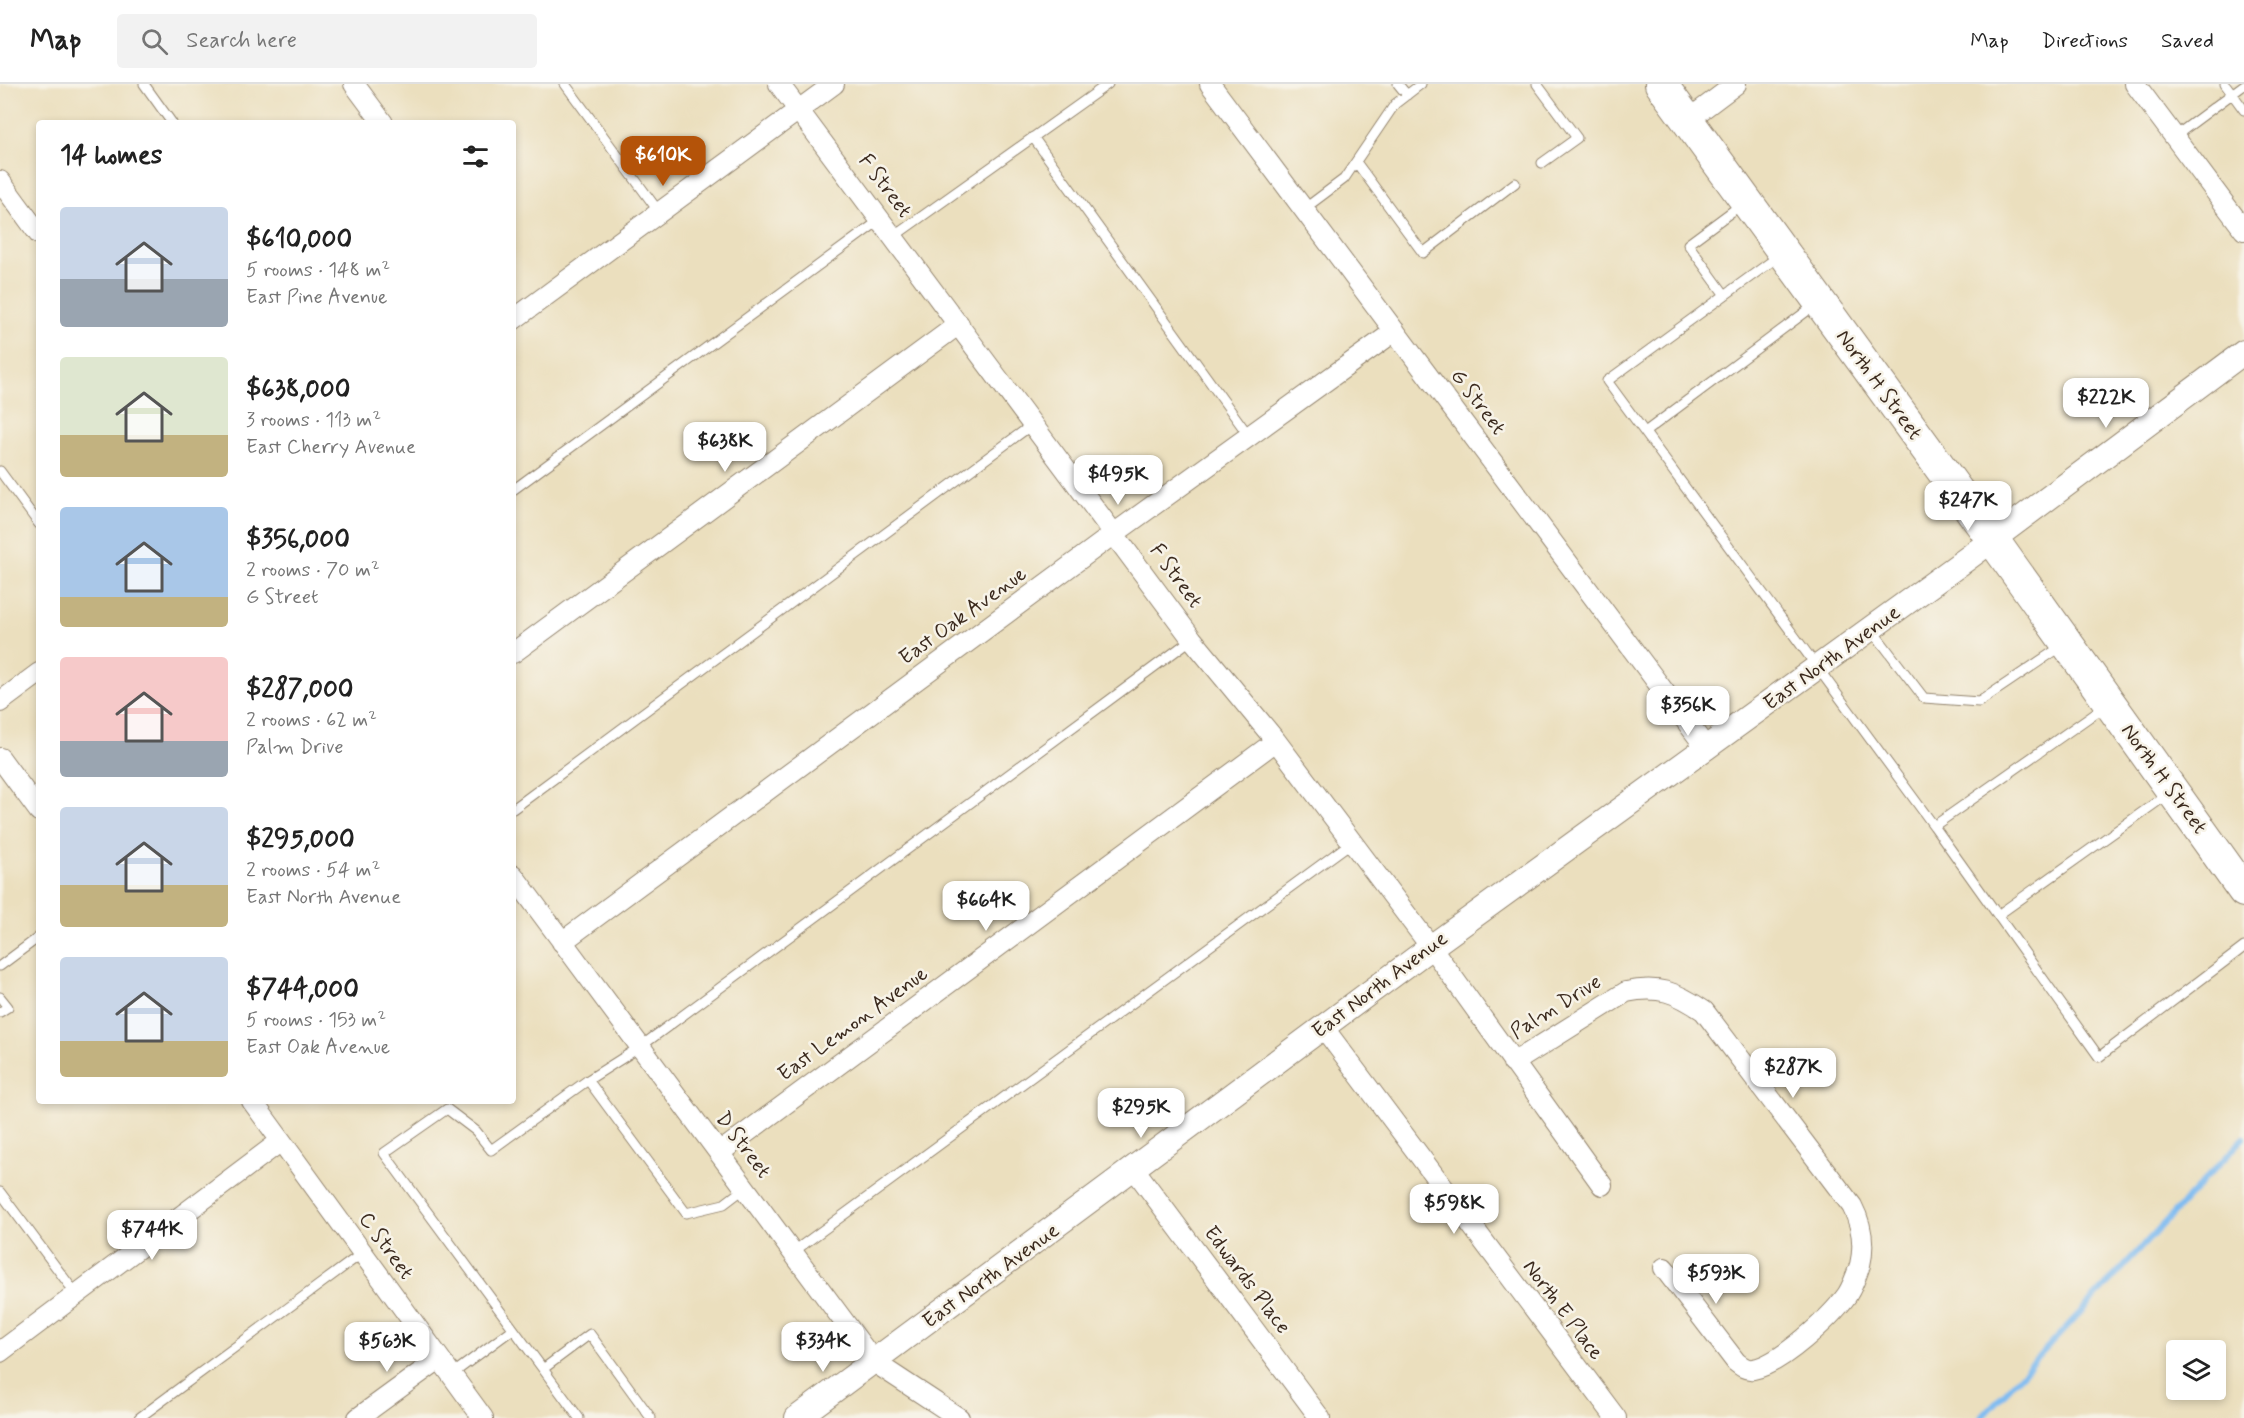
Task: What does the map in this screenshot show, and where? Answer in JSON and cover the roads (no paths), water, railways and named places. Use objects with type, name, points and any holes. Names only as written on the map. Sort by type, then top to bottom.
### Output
[{"type":"highway","name":"North H Street","points":[[1661,84],[1994,540],[2244,891]]},
{"type":"street","points":[[354,84],[381,120]]},
{"type":"street","name":"F Street","points":[[779,84],[1192,639],[1276,741],[1431,947]]},
{"type":"street","points":[[516,311],[659,212],[834,84]]},
{"type":"street","name":"G Street","points":[[1210,84],[1707,749]]},
{"type":"street","points":[[1688,120],[1736,84]]},
{"type":"street","points":[[2134,84],[2244,230]]},
{"type":"street","points":[[0,181],[36,230]]},
{"type":"street","points":[[516,651],[959,324]]},
{"type":"street","name":"East Oak Avenue","points":[[562,942],[1115,533],[1395,331]]},
{"type":"street","name":"East North Avenue","points":[[797,1418],[1135,1170],[1431,947],[1994,540],[2242,356]]},
{"type":"street","points":[[0,702],[36,675]]},
{"type":"street","name":"East Lemon Avenue","points":[[719,1153],[1276,741]]},
{"type":"street","points":[[0,758],[36,807]]},
{"type":"street","name":"D Street","points":[[516,879],[874,1362],[959,1418]]},
{"type":"street","name":"Palm Drive","points":[[1431,947],[1602,1185]]},
{"type":"street","name":"Palm Drive","points":[[1513,1063],[1626,992],[1651,988],[1682,996],[1704,1011],[1852,1206],[1861,1223],[1860,1264],[1848,1293],[1833,1312],[1778,1359],[1752,1369],[1743,1368],[1736,1362],[1664,1268]]},
{"type":"street","name":"North E Place","points":[[1323,1027],[1616,1418]]},
{"type":"street","name":"C Street","points":[[254,1104],[483,1418]]},
{"type":"street","points":[[0,1352],[281,1141]]},
{"type":"street","name":"Edwards Place","points":[[1135,1170],[1320,1418]]},
{"type":"street","points":[[358,1418],[445,1367]]},
{"type":"lane","points":[[144,84],[170,120]]},
{"type":"lane","points":[[565,84],[659,212]]},
{"type":"lane","points":[[893,237],[1108,84]]},
{"type":"lane","points":[[1398,84],[1407,95]]},
{"type":"lane","points":[[1304,209],[1344,179],[1395,104],[1421,84]]},
{"type":"lane","points":[[1537,84],[1577,138],[1542,163]]},
{"type":"lane","points":[[2224,84],[2244,110]]},
{"type":"lane","points":[[2174,136],[2244,85]]},
{"type":"lane","points":[[1033,137],[1249,436]]},
{"type":"lane","points":[[1356,162],[1423,253],[1515,183]]},
{"type":"lane","points":[[1725,295],[1688,244],[1747,201]]},
{"type":"lane","points":[[516,488],[880,220]]},
{"type":"lane","points":[[1783,252],[1607,381],[1934,826],[2099,1057],[2244,947]]},
{"type":"lane","points":[[1645,432],[1819,302]]},
{"type":"lane","points":[[516,807],[1034,424]]},
{"type":"lane","points":[[0,471],[36,520]]},
{"type":"lane","points":[[1871,629],[1924,698],[1968,702],[1979,702],[2066,643]]},
{"type":"lane","points":[[579,1418],[384,1153],[447,1109],[476,1131],[491,1150],[588,1080],[640,1047],[1192,639]]},
{"type":"lane","points":[[1934,826],[2109,703]]},
{"type":"lane","points":[[1998,915],[2172,790]]},
{"type":"lane","points":[[793,1252],[1352,842]]},
{"type":"lane","points":[[0,966],[36,939]]},
{"type":"lane","points":[[0,997],[8,1007],[0,1012]]},
{"type":"lane","points":[[588,1080],[686,1213],[724,1204],[745,1188]]},
{"type":"lane","points":[[0,1192],[76,1294]]},
{"type":"lane","points":[[139,1418],[362,1254]]},
{"type":"lane","points":[[445,1367],[513,1329]]},
{"type":"lane","points":[[543,1369],[590,1334],[651,1418]]},
{"type":"waterway","points":[[1981,1418],[2244,1138]]}]
